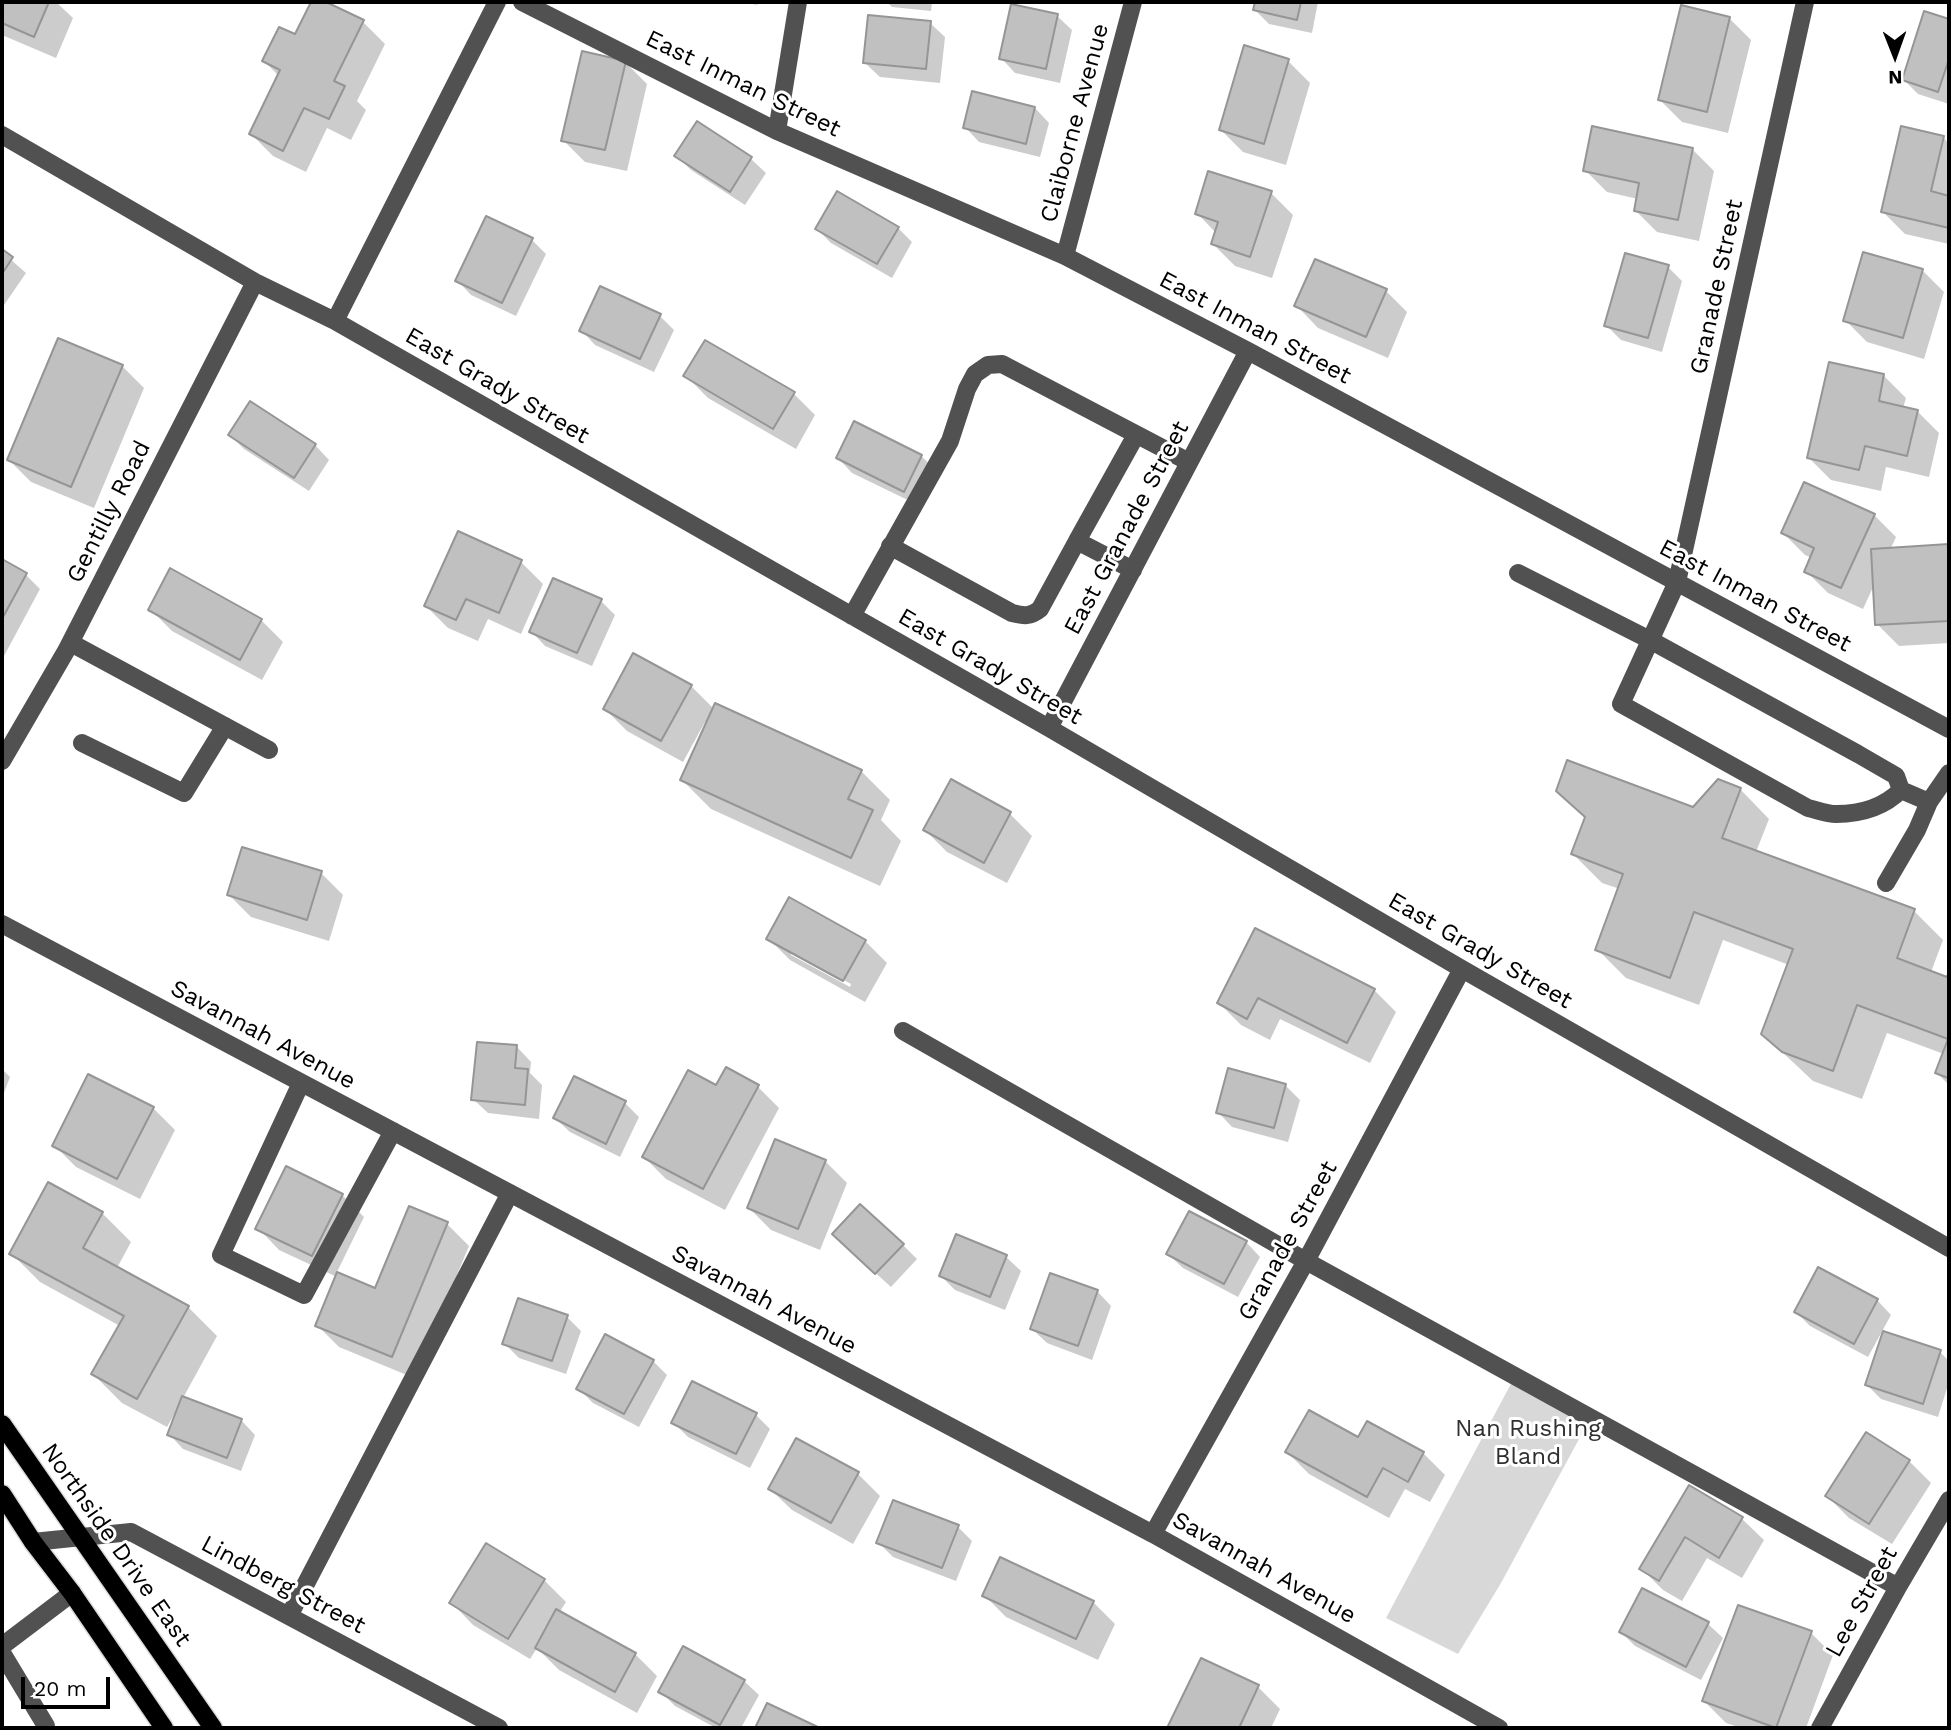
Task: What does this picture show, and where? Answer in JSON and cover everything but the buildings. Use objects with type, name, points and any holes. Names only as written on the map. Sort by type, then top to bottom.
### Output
[{"type":"main road","name":"Northside Drive East","points":[[2,1424],[213,1728]]},
{"type":"main road","points":[[2,1494],[164,1728]]},
{"type":"street","points":[[335,321],[497,2]]},
{"type":"street","name":"East Inman Street","points":[[522,2],[777,131],[1065,256],[1248,351],[1949,729]]},
{"type":"street","points":[[777,131],[797,2]]},
{"type":"street","name":"Claiborne Avenue","points":[[1065,256],[1133,2]]},
{"type":"street","name":"Granade Street","points":[[1805,2],[1677,582],[1621,704],[1808,808],[1835,814],[1868,810],[1890,801],[1901,790]]},
{"type":"street","name":"East Grady Street","points":[[2,135],[255,282],[335,321],[852,616],[1949,1248]]},
{"type":"street","name":"Gentilly Road","points":[[2,761],[71,643],[255,282]]},
{"type":"street","name":"East Granade Street","points":[[1049,729],[1248,351]]},
{"type":"street","points":[[852,616],[950,441],[967,389],[975,374],[988,365],[1002,364],[1189,462]]},
{"type":"street","points":[[890,546],[1013,613],[1025,616],[1034,614],[1040,609],[1136,435]]},
{"type":"street","points":[[1077,541],[1133,570]]},
{"type":"street","points":[[1518,573],[1650,640],[1896,776],[1901,790],[1929,802]]},
{"type":"street","points":[[71,643],[269,750]]},
{"type":"street","points":[[82,743],[184,793],[225,726]]},
{"type":"street","points":[[1886,884],[1917,830],[1929,802],[1949,773]]},
{"type":"street","name":"Savannah Avenue","points":[[2,924],[1153,1534],[1499,1728]]},
{"type":"street","name":"Granade Street","points":[[1153,1534],[1306,1261],[1462,969]]},
{"type":"street","points":[[903,1031],[1306,1261],[1898,1587]]},
{"type":"street","points":[[301,1083],[221,1255],[304,1295],[393,1132]]},
{"type":"street","points":[[289,1616],[509,1193]]},
{"type":"street","name":"Lee Street","points":[[1820,1728],[1949,1500]]},
{"type":"street","name":"Lindberg Street","points":[[33,1542],[131,1532],[499,1728]]},
{"type":"street","points":[[2,1646],[72,1593]]},
{"type":"street","points":[[2,1653],[46,1726]]},
{"type":"green space","name":"Nan Rushing Bland","points":[[1513,1380],[1591,1417],[1501,1583],[1458,1654],[1386,1618]]}]
